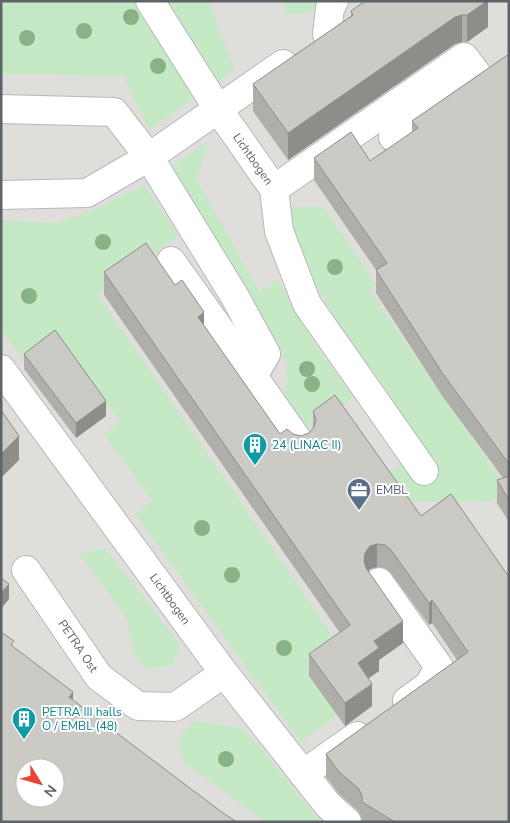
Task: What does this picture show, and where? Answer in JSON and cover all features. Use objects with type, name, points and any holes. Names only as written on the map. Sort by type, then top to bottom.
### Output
[{"type":"lane","name":"Lichtbogen","points":[[150,1],[218,110],[274,190],[279,231],[307,304],[424,471]]},
{"type":"lane","points":[[327,34],[330,8],[334,1]]},
{"type":"lane","points":[[1,195],[87,193],[149,157],[356,15]]},
{"type":"lane","points":[[274,190],[464,57],[480,78],[393,137]]},
{"type":"lane","points":[[1,109],[114,112],[149,157],[235,297],[266,354],[253,376]]},
{"type":"lane","points":[[171,261],[300,443]]},
{"type":"lane","name":"Lichtbogen","points":[[1,369],[224,673],[328,805],[347,822]]},
{"type":"lane","name":"PETRA Ost","points":[[26,570],[98,677],[138,706],[176,707],[224,673]]},
{"type":"lane","points":[[303,774],[429,685],[439,667],[379,582]]},
{"type":"shaded area","points":[[1,1],[509,1],[509,822],[1,822]]},
{"type":"green space","points":[[1,1],[209,1],[234,70],[149,130],[124,76],[1,74]]},
{"type":"green space","points":[[284,1],[358,1],[352,5],[286,15]]},
{"type":"green space","points":[[209,140],[197,179],[259,292],[278,280],[315,345],[353,397],[307,429],[285,398],[288,364],[172,167]]},
{"type":"green space","points":[[144,185],[179,236],[97,294],[344,652],[309,676],[337,715],[301,742],[135,514],[152,501],[104,434],[120,422],[58,336],[24,361],[1,330],[1,220],[55,223],[92,211]]},
{"type":"green space","points":[[323,206],[376,284],[369,290],[509,491],[509,495],[486,502],[398,500],[382,478],[424,448],[388,392],[340,326],[301,260],[285,208]]},
{"type":"green space","points":[[105,548],[179,643],[173,666],[145,668],[132,650],[128,620],[80,554]]},
{"type":"green space","points":[[194,721],[236,727],[256,742],[320,822],[266,822],[185,763],[178,739]]},
{"type":"building","points":[[365,1],[487,1],[467,15],[455,17],[288,133],[253,84],[353,15],[351,11]]},
{"type":"building","points":[[509,54],[509,464],[443,374],[376,270],[387,263],[314,158],[351,132],[370,161],[418,128],[412,121]]},
{"type":"building","points":[[146,243],[175,285],[182,280],[204,312],[198,317],[280,434],[287,429],[293,434],[301,436],[309,433],[314,427],[316,420],[313,411],[335,395],[421,516],[451,494],[509,577],[509,822],[395,822],[362,802],[362,795],[358,788],[339,772],[326,754],[468,652],[432,600],[429,603],[391,550],[385,545],[377,544],[370,546],[365,553],[364,561],[366,568],[403,621],[374,641],[379,648],[358,663],[372,684],[345,703],[309,654],[350,625],[104,272]]},
{"type":"building","points":[[55,330],[106,401],[76,423],[24,354]]},
{"type":"building","points":[[1,410],[19,436],[1,454]]},
{"type":"building","points":[[509,476],[509,500],[497,480]]},
{"type":"building","points":[[1,578],[9,584],[1,593]]},
{"type":"building","points":[[1,632],[14,641],[11,645],[73,692],[69,697],[237,822],[1,822]]},
{"type":"place","name":"24 (LINAC II)","points":[[255,466]]},
{"type":"place","name":"EMBL","points":[[359,511]]},
{"type":"place","name":"PETRA III halls O / EMBL (48)","points":[[24,740]]}]
